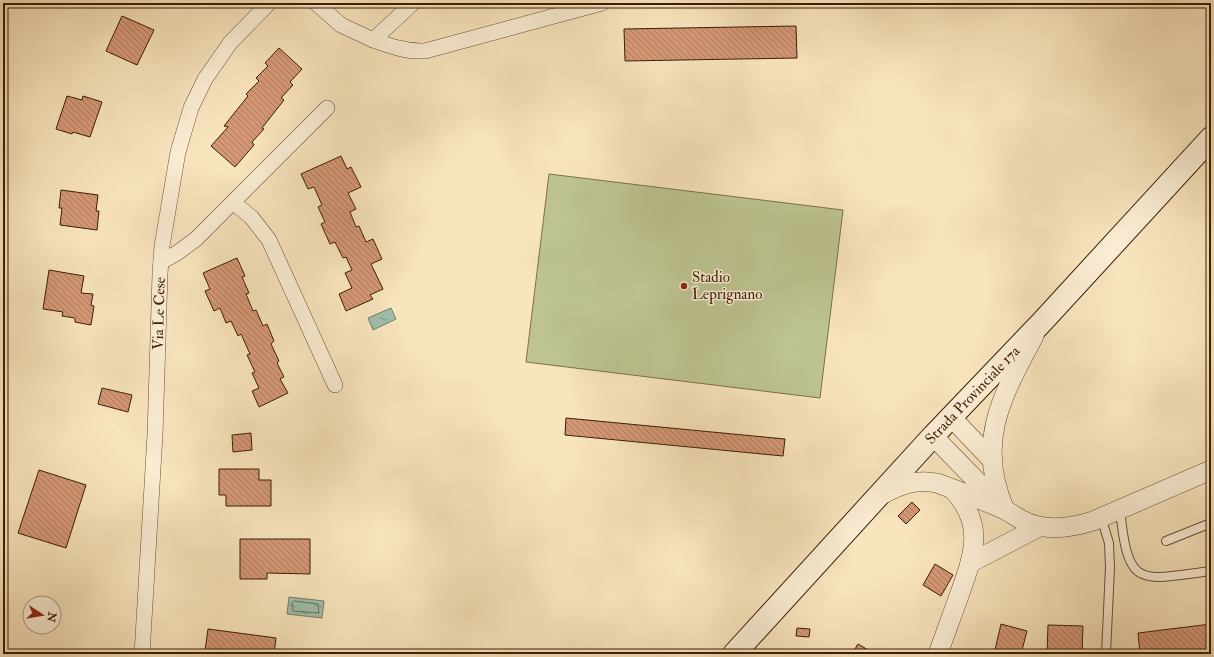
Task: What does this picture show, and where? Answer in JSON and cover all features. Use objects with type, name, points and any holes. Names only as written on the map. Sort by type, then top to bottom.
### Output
[{"type":"main road","name":"Strada Provinciale 17a","points":[[734,654],[933,436],[1042,322],[1211,138]]},
{"type":"street","name":"Via Le Cese","points":[[142,654],[155,435],[161,262],[178,152],[191,108],[205,79],[217,60],[240,31],[269,3]]},
{"type":"street","points":[[316,3],[341,25],[373,40],[401,49],[414,51],[425,51],[602,3]]},
{"type":"street","points":[[373,40],[413,3]]},
{"type":"street","points":[[161,262],[177,254],[189,245],[327,108]]},
{"type":"street","points":[[233,202],[252,218],[269,240],[335,385]]},
{"type":"street","points":[[1005,510],[997,491],[992,460],[994,428],[1002,401],[1042,322]]},
{"type":"street","points":[[951,417],[992,460]]},
{"type":"street","points":[[933,436],[1005,510]]},
{"type":"street","points":[[876,498],[902,484],[914,481],[937,483],[1005,510],[1026,522],[1039,527],[1054,528],[1074,526],[1102,517],[1211,470]]},
{"type":"street","points":[[938,654],[970,563],[974,546],[972,522],[962,500],[953,490]]},
{"type":"street","points":[[970,563],[1039,527]]},
{"type":"lane","points":[[1120,509],[1124,545],[1128,560],[1141,575],[1161,577],[1211,571]]},
{"type":"lane","points":[[1102,517],[1109,543],[1110,567],[1106,654]]},
{"type":"lane","points":[[1166,541],[1211,523]]},
{"type":"shaded area","name":"Stadio Leprignano","points":[[549,174],[843,210],[820,398],[526,362]]},
{"type":"water","points":[[391,308],[396,319],[373,330],[368,318]]},
{"type":"water","points":[[289,597],[324,601],[322,618],[287,614]]},
{"type":"building","points":[[122,16],[154,30],[137,65],[106,51]]},
{"type":"building","points":[[796,26],[797,58],[625,61],[624,29]]},
{"type":"building","points":[[279,48],[302,69],[290,82],[293,85],[281,98],[284,100],[262,128],[264,129],[252,142],[254,145],[235,167],[211,146],[228,127],[224,126],[248,96],[246,94],[259,81],[256,78],[268,66],[265,63]]},
{"type":"building","points":[[67,96],[82,100],[83,96],[102,102],[90,137],[73,132],[72,134],[56,129]]},
{"type":"building","points":[[341,156],[347,169],[351,167],[361,187],[348,193],[356,209],[350,212],[356,227],[359,226],[366,242],[373,239],[382,259],[371,264],[383,289],[370,295],[373,299],[346,311],[339,294],[352,288],[345,273],[352,270],[346,257],[343,258],[335,242],[330,244],[321,224],[325,222],[318,207],[322,205],[314,187],[308,189],[301,174]]},
{"type":"building","points":[[61,190],[98,195],[96,211],[99,211],[97,230],[60,225],[62,208],[59,208]]},
{"type":"building","points":[[237,258],[245,276],[242,277],[249,293],[246,294],[253,311],[256,310],[263,326],[267,324],[274,341],[271,344],[279,361],[277,363],[284,377],[280,379],[288,393],[259,407],[252,391],[259,388],[252,373],[255,372],[247,355],[250,354],[241,334],[238,336],[231,321],[226,323],[220,308],[214,311],[205,291],[210,289],[203,273]]},
{"type":"building","points":[[49,270],[84,276],[81,293],[93,294],[91,305],[94,306],[91,325],[75,322],[75,318],[62,316],[63,312],[43,309]]},
{"type":"building","points":[[102,388],[132,395],[128,412],[98,404]]},
{"type":"building","points":[[566,418],[785,439],[783,456],[565,435]]},
{"type":"building","points":[[251,433],[252,450],[233,452],[232,435]]},
{"type":"building","points":[[219,469],[259,469],[259,480],[271,480],[271,506],[226,506],[226,495],[219,495]]},
{"type":"building","points":[[39,470],[86,485],[66,548],[18,533]]},
{"type":"building","points":[[912,502],[920,510],[906,524],[898,516]]},
{"type":"building","points":[[240,539],[310,539],[310,574],[267,573],[267,579],[240,579]]},
{"type":"building","points":[[935,564],[953,575],[941,596],[923,585]]},
{"type":"building","points":[[1001,624],[1027,631],[1021,654],[994,654]]},
{"type":"building","points":[[1211,624],[1211,654],[1140,654],[1138,633]]},
{"type":"building","points":[[1048,625],[1083,626],[1082,654],[1047,654]]},
{"type":"building","points":[[797,628],[810,629],[809,637],[796,636]]},
{"type":"building","points":[[208,629],[276,638],[274,654],[214,654],[214,652],[205,651]]},
{"type":"building","points":[[858,644],[875,654],[852,654]]},
{"type":"place","name":"Stadio Leprignano","points":[[684,286]]}]
